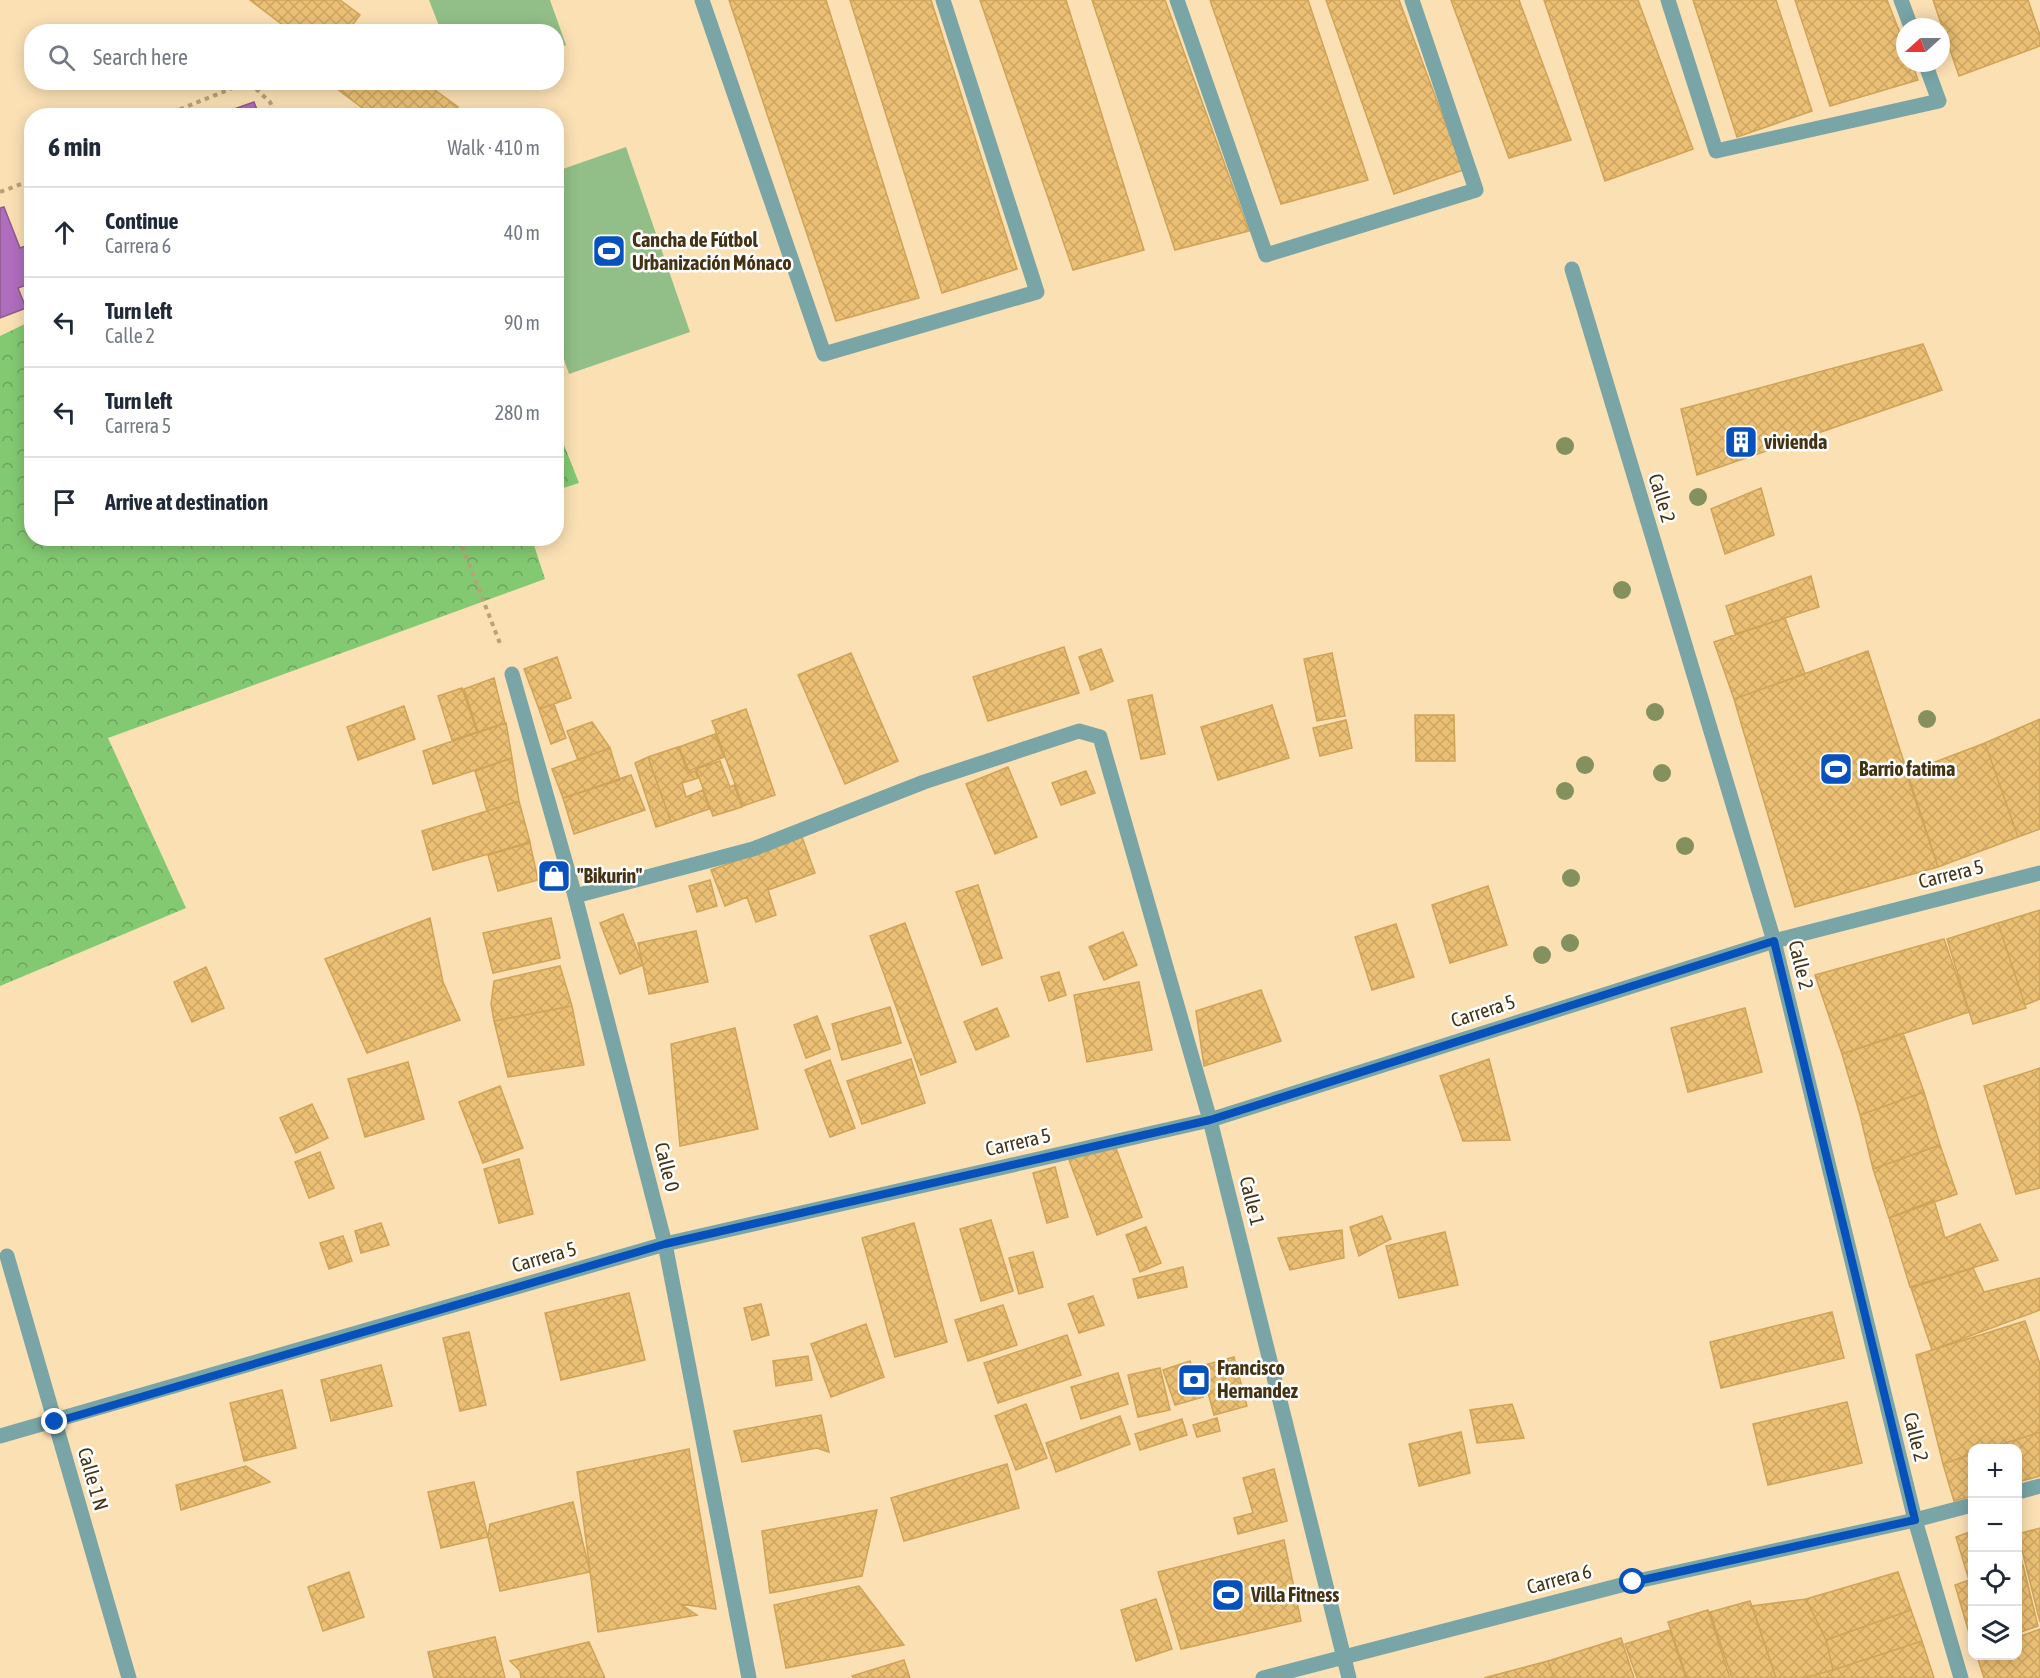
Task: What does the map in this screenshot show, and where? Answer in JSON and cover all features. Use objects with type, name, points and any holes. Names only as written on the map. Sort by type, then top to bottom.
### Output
[{"type":"street","points":[[702,0],[824,354],[1037,292],[943,0]]},
{"type":"street","points":[[1177,0],[1266,255],[1476,190],[1412,0]]},
{"type":"street","points":[[1668,0],[1716,151],[1939,101],[1928,72]]},
{"type":"street","points":[[1901,0],[1908,18]]},
{"type":"street","name":"Calle 2","points":[[1572,269],[1774,941],[1915,1520],[1961,1678]]},
{"type":"street","name":"Calle 0","points":[[512,675],[575,896],[665,1244],[749,1678]]},
{"type":"street","name":"Calle 1","points":[[575,896],[753,849],[924,782],[1079,731],[1100,737],[1210,1120],[1349,1678]]},
{"type":"street","name":"Carrera 5","points":[[0,1436],[55,1422],[665,1244],[1210,1120],[1774,941],[2040,873]]},
{"type":"street","name":"Calle 1 N","points":[[8,1256],[129,1678]]},
{"type":"street","points":[[2022,1491],[2040,1486]]},
{"type":"street","name":"Carrera 6","points":[[1263,1678],[1633,1582],[1915,1520],[1968,1506]]},
{"type":"path","points":[[182,108],[226,90]]},
{"type":"path","points":[[257,90],[270,102],[273,108]]},
{"type":"path","points":[[0,192],[24,183]]},
{"type":"path","points":[[462,546],[512,675]]},
{"type":"green space","points":[[429,0],[550,0],[559,24],[438,24]]},
{"type":"green space","name":"Cancha de Fútbol Urbanización Mónaco","points":[[626,147],[690,332],[569,374],[564,360],[564,169]]},
{"type":"green space","points":[[24,324],[24,546],[534,546],[545,579],[108,738],[186,908],[0,986],[0,336]]},
{"type":"green space","points":[[564,445],[579,483],[564,488]]},
{"type":"shaded area","points":[[254,102],[256,108],[237,108]]},
{"type":"shaded area","points":[[4,207],[20,248],[24,247],[24,286],[18,288],[24,309],[0,318],[0,208]]},
{"type":"building","points":[[250,0],[340,0],[360,15],[353,24],[282,24]]},
{"type":"building","points":[[729,0],[826,0],[919,298],[836,321]]},
{"type":"building","points":[[850,0],[931,0],[1017,269],[942,293]]},
{"type":"building","points":[[980,0],[1066,0],[1144,250],[1073,270]]},
{"type":"building","points":[[1092,0],[1165,0],[1249,231],[1175,250]]},
{"type":"building","points":[[1210,0],[1308,0],[1368,180],[1281,204]]},
{"type":"building","points":[[1326,0],[1399,0],[1463,170],[1394,194]]},
{"type":"building","points":[[1451,0],[1519,0],[1571,140],[1509,158]]},
{"type":"building","points":[[1544,0],[1638,0],[1693,149],[1605,181]]},
{"type":"building","points":[[1693,0],[1776,0],[1812,111],[1737,137]]},
{"type":"building","points":[[1795,0],[1887,0],[1896,23],[1896,72],[1915,72],[1918,80],[1830,106]]},
{"type":"building","points":[[1933,0],[2028,0],[2040,35],[2040,46],[1959,76],[1950,50],[1950,18],[1939,18]]},
{"type":"building","points":[[339,90],[435,90],[458,107],[457,108],[362,108]]},
{"type":"building","name":"vivienda","points":[[1923,344],[1942,390],[1697,475],[1681,409]]},
{"type":"building","name":"vivienda","points":[[1761,488],[1774,535],[1725,554],[1711,509]]},
{"type":"building","points":[[1811,576],[1819,607],[1735,634],[1726,606]]},
{"type":"building","points":[[1785,618],[1805,674],[1734,699],[1714,642]]},
{"type":"building","points":[[1064,647],[1079,693],[988,721],[973,677]]},
{"type":"building","points":[[1101,649],[1113,681],[1091,690],[1079,657]]},
{"type":"building","points":[[1868,651],[1938,867],[1795,907],[1734,699]]},
{"type":"building","points":[[851,653],[898,761],[845,784],[798,675]]},
{"type":"building","points":[[1332,653],[1345,716],[1317,721],[1304,659]]},
{"type":"building","points":[[557,657],[571,698],[539,709],[524,669]]},
{"type":"building","points":[[494,678],[505,723],[478,732],[464,689]]},
{"type":"building","points":[[462,688],[477,732],[452,740],[438,696]]},
{"type":"building","points":[[1152,695],[1165,754],[1141,759],[1128,700]]},
{"type":"building","points":[[554,704],[566,738],[551,744],[539,709]]},
{"type":"building","points":[[1272,705],[1289,758],[1218,780],[1201,727]]},
{"type":"building","points":[[404,706],[415,739],[358,760],[347,727]]},
{"type":"building","points":[[746,709],[775,795],[743,806],[712,721]]},
{"type":"building","points":[[1415,715],[1454,715],[1455,761],[1416,761]]},
{"type":"building","points":[[2040,719],[2040,829],[2018,837],[1985,743]]},
{"type":"building","points":[[1346,720],[1352,748],[1320,756],[1313,728]]},
{"type":"building","points":[[592,722],[610,748],[578,760],[567,731]]},
{"type":"building","points":[[506,723],[512,758],[433,784],[423,751]]},
{"type":"building","points":[[715,734],[724,757],[689,771],[679,747]]},
{"type":"building","points":[[1985,743],[2018,837],[1938,867],[1906,773]]},
{"type":"building","points":[[678,747],[688,773],[695,771],[698,778],[682,783],[686,797],[703,790],[709,809],[671,822],[648,757]]},
{"type":"building","points":[[610,748],[620,780],[563,798],[552,769]]},
{"type":"building","points":[[648,757],[671,822],[656,827],[635,763]]},
{"type":"building","points":[[512,758],[519,801],[487,811],[475,771]]},
{"type":"building","points":[[720,761],[730,787],[734,785],[742,807],[713,816],[696,769]]},
{"type":"building","points":[[1008,767],[1037,837],[995,854],[966,784]]},
{"type":"building","points":[[1086,771],[1095,793],[1061,805],[1052,783]]},
{"type":"building","points":[[631,775],[645,810],[574,834],[563,798]]},
{"type":"building","points":[[519,801],[530,842],[433,870],[422,831]]},
{"type":"building","points":[[802,837],[815,873],[768,890],[776,915],[756,922],[747,897],[725,906],[711,870]]},
{"type":"building","points":[[530,843],[538,880],[498,891],[488,855]]},
{"type":"building","points":[[710,880],[717,906],[697,912],[689,886]]},
{"type":"building","points":[[978,885],[1002,958],[982,965],[956,892]]},
{"type":"building","points":[[1488,886],[1507,945],[1450,963],[1432,905]]},
{"type":"building","points":[[2040,910],[2040,999],[2025,1005],[1998,923]]},
{"type":"building","points":[[623,914],[643,965],[620,974],[600,923]]},
{"type":"building","points":[[430,918],[443,982],[460,1020],[367,1053],[325,959]]},
{"type":"building","points":[[551,918],[560,958],[493,973],[483,933]]},
{"type":"building","points":[[905,923],[956,1062],[921,1075],[870,936]]},
{"type":"building","points":[[1998,923],[2026,1008],[1973,1024],[1947,939]]},
{"type":"building","points":[[1396,924],[1414,977],[1372,990],[1355,937]]},
{"type":"building","points":[[696,931],[708,982],[649,994],[638,943]]},
{"type":"building","points":[[1123,932],[1137,965],[1104,980],[1089,947]]},
{"type":"building","points":[[1944,939],[1969,1012],[1842,1054],[1815,975]]},
{"type":"building","points":[[560,966],[572,1006],[494,1021],[491,1004],[494,981]]},
{"type":"building","points":[[206,967],[224,1008],[192,1022],[174,982]]},
{"type":"building","points":[[1059,972],[1066,995],[1049,1001],[1041,977]]},
{"type":"building","points":[[1139,982],[1152,1050],[1087,1062],[1074,995]]},
{"type":"building","points":[[1261,990],[1281,1041],[1204,1066],[1196,1011]]},
{"type":"building","points":[[572,1006],[584,1065],[508,1077],[494,1021]]},
{"type":"building","points":[[890,1007],[901,1043],[842,1060],[832,1024]]},
{"type":"building","points":[[997,1008],[1009,1036],[976,1050],[964,1022]]},
{"type":"building","points":[[1745,1008],[1762,1072],[1688,1092],[1671,1028]]},
{"type":"building","points":[[817,1016],[830,1049],[806,1058],[794,1025]]},
{"type":"building","points":[[735,1028],[758,1129],[680,1146],[671,1044]]},
{"type":"building","points":[[1903,1033],[1924,1092],[1860,1115],[1842,1054]]},
{"type":"building","points":[[911,1059],[925,1103],[862,1124],[847,1081]]},
{"type":"building","points":[[1489,1059],[1510,1140],[1463,1141],[1440,1076]]},
{"type":"building","points":[[830,1060],[855,1128],[830,1137],[805,1070]]},
{"type":"building","points":[[408,1062],[424,1119],[365,1137],[348,1079]]},
{"type":"building","points":[[2040,1068],[2040,1188],[2016,1194],[1984,1086]]},
{"type":"building","points":[[500,1086],[523,1148],[483,1163],[459,1102]]},
{"type":"building","points":[[1924,1092],[1940,1145],[1873,1169],[1860,1115]]},
{"type":"building","points":[[312,1104],[328,1138],[296,1153],[280,1118]]},
{"type":"building","points":[[1114,1143],[1142,1217],[1097,1235],[1069,1160]]},
{"type":"building","points":[[1940,1145],[1957,1194],[1889,1218],[1873,1169]]},
{"type":"building","points":[[320,1152],[334,1188],[309,1198],[295,1162]]},
{"type":"building","points":[[519,1159],[533,1214],[499,1223],[484,1169]]},
{"type":"building","points":[[1055,1167],[1068,1217],[1047,1223],[1033,1173]]},
{"type":"building","points":[[1934,1200],[1945,1238],[1980,1224],[1998,1260],[1910,1287],[1889,1218]]},
{"type":"building","points":[[1382,1216],[1391,1239],[1359,1256],[1350,1227]]},
{"type":"building","points":[[991,1220],[1013,1291],[981,1301],[960,1229]]},
{"type":"building","points":[[381,1223],[389,1245],[361,1253],[355,1231]]},
{"type":"building","points":[[914,1223],[947,1342],[895,1357],[862,1238]]},
{"type":"building","points":[[1146,1227],[1161,1263],[1140,1272],[1126,1235]]},
{"type":"building","points":[[1342,1230],[1344,1258],[1290,1270],[1278,1238]]},
{"type":"building","points":[[1445,1232],[1458,1285],[1399,1298],[1386,1246]]},
{"type":"building","points":[[343,1236],[352,1261],[329,1269],[320,1243]]},
{"type":"building","points":[[1033,1252],[1043,1287],[1019,1294],[1009,1258]]},
{"type":"building","points":[[1183,1267],[1187,1287],[1138,1298],[1133,1279]]},
{"type":"building","points":[[1973,1268],[1984,1292],[2040,1278],[2040,1310],[1932,1350],[1911,1288]]},
{"type":"building","points":[[629,1293],[645,1360],[561,1380],[545,1313]]},
{"type":"building","points":[[1093,1296],[1104,1325],[1079,1333],[1068,1304]]},
{"type":"building","points":[[761,1304],[769,1335],[752,1340],[744,1308]]},
{"type":"building","points":[[1003,1305],[1017,1345],[968,1361],[955,1320]]},
{"type":"building","points":[[1832,1312],[1844,1358],[1721,1388],[1710,1342]]},
{"type":"building","points":[[2025,1321],[2040,1364],[2040,1432],[2002,1444],[1968,1444],[1968,1455],[1943,1464],[1916,1355]]},
{"type":"building","points":[[866,1324],[884,1377],[831,1397],[811,1344]]},
{"type":"building","points":[[469,1332],[486,1405],[460,1411],[443,1338]]},
{"type":"building","points":[[1067,1335],[1081,1375],[998,1403],[984,1363]]},
{"type":"building","points":[[808,1356],[812,1380],[776,1386],[773,1361]]},
{"type":"building","points":[[1234,1357],[1247,1406],[1214,1415],[1201,1366]]},
{"type":"building","points":[[1190,1361],[1203,1397],[1175,1405],[1163,1370]]},
{"type":"building","points":[[381,1365],[392,1406],[331,1421],[321,1380]]},
{"type":"building","points":[[1160,1368],[1170,1410],[1138,1417],[1128,1375]]},
{"type":"building","points":[[1118,1373],[1128,1404],[1081,1419],[1071,1387]]},
{"type":"building","points":[[282,1390],[296,1448],[244,1461],[230,1403]]},
{"type":"building","points":[[1847,1402],[1862,1463],[1768,1485],[1753,1424]]},
{"type":"building","points":[[1026,1404],[1047,1458],[1016,1470],[995,1416]]},
{"type":"building","points":[[1512,1404],[1524,1438],[1477,1443],[1470,1410]]},
{"type":"building","points":[[821,1415],[829,1452],[817,1448],[742,1462],[734,1431]]},
{"type":"building","points":[[1120,1416],[1130,1444],[1056,1472],[1046,1443]]},
{"type":"building","points":[[1217,1418],[1220,1431],[1197,1437],[1193,1425]]},
{"type":"building","points":[[1182,1419],[1187,1435],[1140,1450],[1135,1434]]},
{"type":"building","points":[[1461,1432],[1470,1473],[1419,1486],[1409,1444]]},
{"type":"building","points":[[2040,1432],[2040,1476],[2022,1481],[2022,1444],[2002,1444]]},
{"type":"building","points":[[689,1449],[716,1609],[680,1604],[697,1615],[598,1632],[577,1472]]},
{"type":"building","points":[[1968,1455],[1968,1497],[1954,1501],[1943,1464]]},
{"type":"building","points":[[1007,1464],[1019,1508],[904,1541],[891,1498]]},
{"type":"building","points":[[246,1466],[270,1482],[181,1510],[176,1485]]},
{"type":"building","points":[[1274,1469],[1287,1521],[1238,1534],[1234,1518],[1253,1513],[1243,1478]]},
{"type":"building","points":[[474,1482],[488,1537],[441,1548],[428,1492]]},
{"type":"building","points":[[573,1502],[590,1572],[500,1591],[488,1537],[490,1524]]},
{"type":"building","points":[[877,1510],[862,1576],[770,1593],[762,1531]]},
{"type":"building","points":[[2040,1528],[2040,1622],[2022,1550],[2022,1533]]},
{"type":"building","points":[[1968,1532],[1968,1577],[1956,1537]]},
{"type":"building","points":[[1284,1540],[1301,1621],[1181,1649],[1158,1572]]},
{"type":"building","points":[[2022,1565],[2038,1626],[2022,1632],[2022,1606]]},
{"type":"building","points":[[349,1572],[364,1617],[323,1631],[308,1587]]},
{"type":"building","points":[[1898,1572],[1911,1610],[1826,1640],[1806,1599]]},
{"type":"building","points":[[1968,1580],[1968,1629],[1955,1585]]},
{"type":"building","points":[[859,1586],[904,1645],[786,1668],[774,1605]]},
{"type":"building","points":[[1156,1599],[1172,1649],[1136,1661],[1121,1610]]},
{"type":"building","points":[[1806,1599],[1826,1640],[1833,1670],[1803,1678],[1776,1678],[1752,1606]]},
{"type":"building","points":[[1750,1601],[1776,1678],[1732,1678],[1710,1612]]},
{"type":"building","points":[[1708,1610],[1730,1678],[1687,1678],[1668,1622]]},
{"type":"building","points":[[1911,1610],[1922,1641],[1833,1670],[1826,1640]]},
{"type":"building","points":[[2040,1629],[2040,1678],[1984,1678],[1978,1660],[2022,1660],[2022,1636]]},
{"type":"building","points":[[1670,1630],[1686,1678],[1637,1678],[1625,1644]]},
{"type":"building","points":[[495,1637],[505,1678],[434,1678],[428,1652]]},
{"type":"building","points":[[1621,1638],[1634,1678],[1554,1678],[1548,1661]]},
{"type":"building","points":[[1922,1641],[1934,1678],[1803,1678],[1833,1670]]},
{"type":"building","points":[[589,1642],[605,1678],[521,1678],[520,1671],[510,1661]]},
{"type":"building","points":[[904,1660],[910,1678],[853,1678],[852,1676]]},
{"type":"building","points":[[1548,1661],[1554,1678],[1484,1678]]},
{"type":"place","name":"Cancha de Fútbol Urbanización Mónaco","points":[[609,251]]},
{"type":"place","name":"vivienda","points":[[1741,442]]},
{"type":"place","name":"Barrio fatima","points":[[1836,769]]},
{"type":"place","name":"\"Bikurin\"","points":[[554,876]]},
{"type":"place","name":"Francisco Hernandez","points":[[1194,1380]]},
{"type":"place","name":"Villa Fitness","points":[[1228,1595]]},
{"type":"route","points":[[55,1422],[665,1244],[1210,1120],[1774,941],[1915,1520],[1633,1582]]}]
